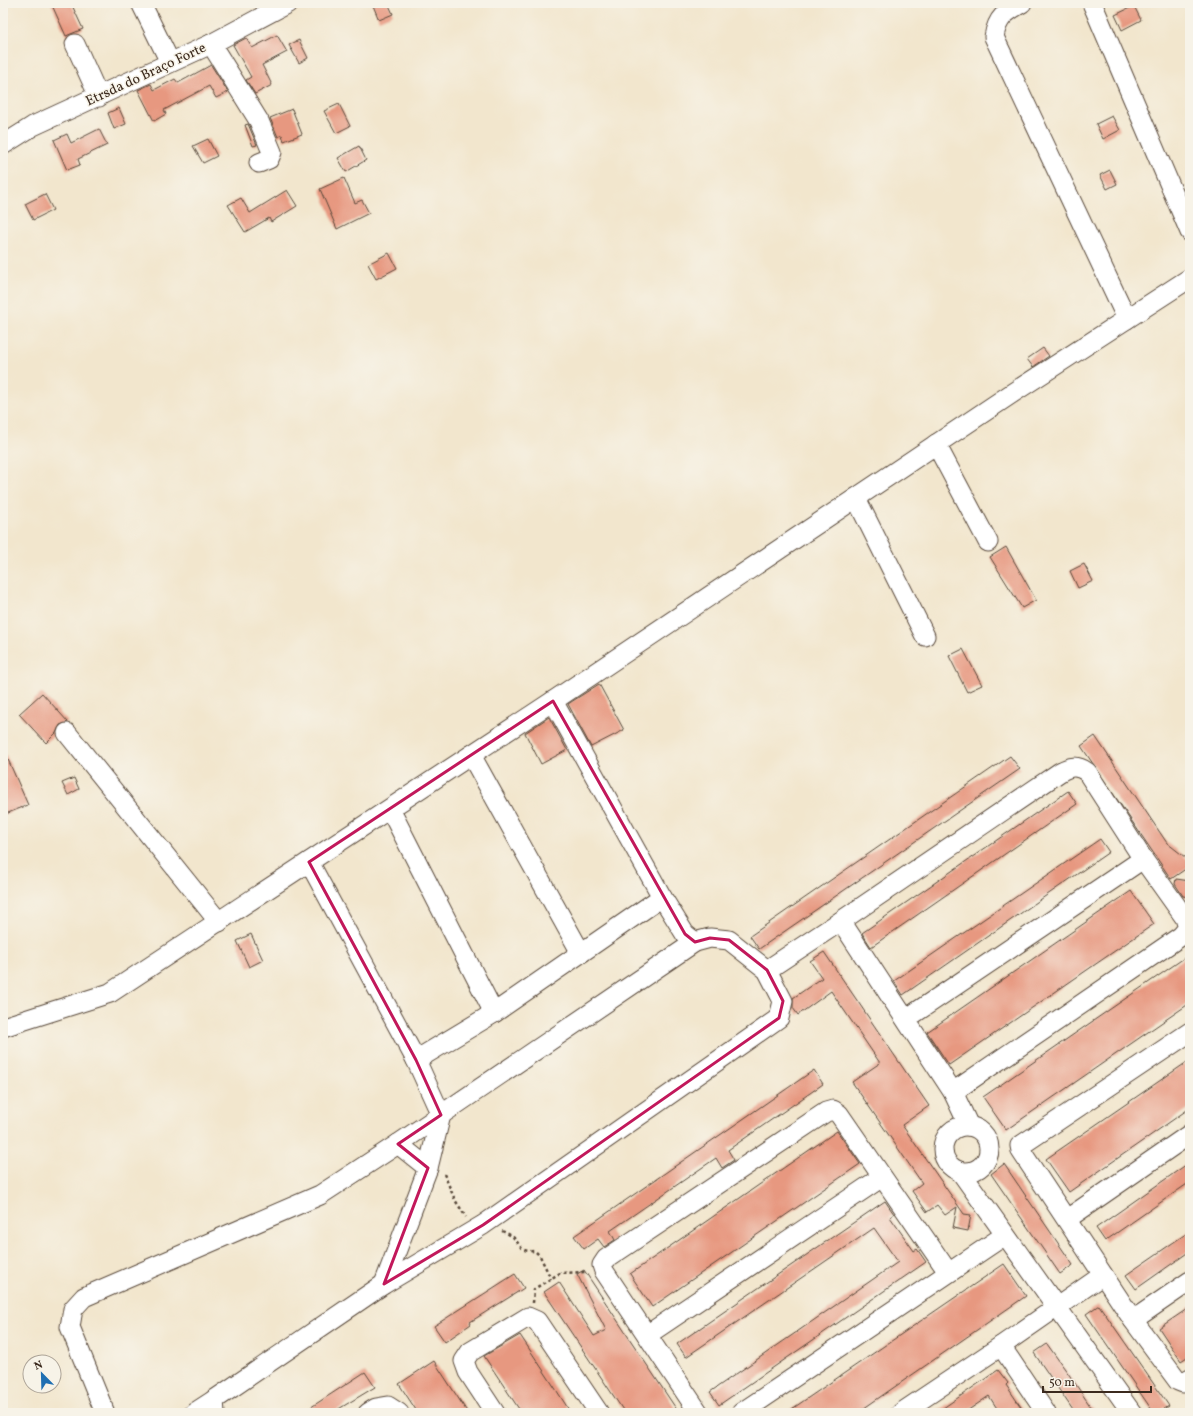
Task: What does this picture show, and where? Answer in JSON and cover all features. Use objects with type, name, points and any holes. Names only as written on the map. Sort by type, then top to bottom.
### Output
[{"type":"street","points":[[141,3],[170,62]]},
{"type":"street","name":"Etrsda do Braço Forte","points":[[3,144],[33,126],[99,97],[170,62],[211,44],[261,10],[288,3]]},
{"type":"street","points":[[1022,3],[1005,13],[996,27],[994,37],[1127,319]]},
{"type":"street","points":[[1092,3],[1190,232]]},
{"type":"street","points":[[75,44],[99,97]]},
{"type":"street","points":[[211,44],[259,121],[272,152],[269,159],[260,163]]},
{"type":"street","points":[[3,1027],[110,993],[553,701],[936,444],[1190,278]]},
{"type":"street","points":[[936,444],[988,542]]},
{"type":"street","points":[[856,498],[925,636]]},
{"type":"street","points":[[553,701],[662,897],[685,934],[696,942]]},
{"type":"street","points":[[67,733],[219,922]]},
{"type":"street","points":[[471,755],[581,953]]},
{"type":"street","points":[[767,970],[1060,772],[1074,766],[1080,767],[1087,772],[1143,859],[1185,918],[1188,924],[1186,931],[1181,936],[952,1092]]},
{"type":"street","points":[[390,809],[494,1013]]},
{"type":"street","points":[[906,1019],[1143,859]]},
{"type":"street","points":[[309,862],[416,1060],[441,1115],[428,1168],[384,1284]]},
{"type":"street","points":[[416,1060],[494,1013],[662,897]]},
{"type":"street","points":[[841,921],[952,1092],[968,1126]]},
{"type":"street","points":[[105,1413],[70,1327],[73,1309],[84,1297],[320,1195],[398,1144],[696,942],[710,938],[729,940],[767,970],[783,1001],[779,1018],[483,1225],[384,1284],[215,1407],[194,1413]]},
{"type":"street","points":[[1190,1032],[1020,1146],[1021,1151],[1133,1320],[1178,1381],[1183,1383],[1190,1378]]},
{"type":"street","points":[[699,1413],[604,1271],[602,1265],[606,1258],[829,1110],[833,1110],[839,1114],[948,1272]]},
{"type":"street","points":[[960,1171],[968,1172],[982,1166],[989,1153],[987,1138],[976,1128],[968,1126],[954,1130],[944,1141],[944,1156],[948,1163],[960,1171],[1055,1307],[1132,1413]]},
{"type":"street","points":[[1067,1219],[1190,1134]]},
{"type":"street","points":[[398,1144],[428,1168]]},
{"type":"street","points":[[647,1335],[882,1177]]},
{"type":"street","points":[[741,1413],[1005,1235]]},
{"type":"street","points":[[901,1413],[1103,1275]]},
{"type":"street","points":[[1133,1320],[1190,1281]]},
{"type":"street","points":[[495,1413],[468,1372],[464,1361],[470,1352],[525,1318],[531,1317],[537,1321],[599,1413]]},
{"type":"street","points":[[1001,1346],[1046,1413]]},
{"type":"street","points":[[368,1413],[376,1408],[388,1406],[399,1413]]},
{"type":"path","points":[[531,1317],[534,1289],[560,1273],[604,1271]]},
{"type":"highlighted area","points":[[553,701],[685,934],[695,942],[710,938],[729,940],[767,970],[783,1001],[779,1018],[483,1225],[384,1284],[428,1168],[398,1144],[441,1115],[416,1060],[309,862]]},
{"type":"building","points":[[51,3],[71,3],[83,29],[66,36]]},
{"type":"building","points":[[372,3],[388,3],[393,14],[379,20]]},
{"type":"building","points":[[1134,6],[1141,20],[1122,30],[1115,15]]},
{"type":"building","points":[[277,35],[287,52],[262,65],[272,85],[255,94],[246,80],[251,77],[233,45],[246,38],[252,48]]},
{"type":"building","points":[[299,40],[308,58],[299,63],[289,45]]},
{"type":"building","points":[[211,65],[228,92],[216,98],[209,86],[164,110],[166,114],[154,121],[138,90],[151,84],[154,90],[175,79],[178,83]]},
{"type":"building","points":[[339,104],[350,126],[336,133],[324,111]]},
{"type":"building","points":[[119,108],[126,124],[114,129],[108,113]]},
{"type":"building","points":[[292,109],[302,134],[284,141],[282,135],[278,137],[270,118]]},
{"type":"building","points":[[1112,116],[1120,130],[1103,139],[1096,124]]},
{"type":"building","points":[[248,124],[257,145],[253,146],[245,125]]},
{"type":"building","points":[[99,129],[107,145],[78,159],[80,165],[67,170],[54,140],[67,134],[71,143]]},
{"type":"building","points":[[208,139],[217,156],[203,163],[193,146]]},
{"type":"building","points":[[359,146],[366,160],[346,172],[338,158]]},
{"type":"building","points":[[1110,170],[1117,184],[1107,189],[1100,175]]},
{"type":"building","points":[[344,178],[355,203],[362,200],[369,213],[337,229],[320,189]]},
{"type":"building","points":[[287,190],[297,206],[271,222],[269,218],[245,232],[228,205],[241,198],[250,213]]},
{"type":"building","points":[[45,194],[53,210],[33,220],[25,204]]},
{"type":"building","points":[[389,253],[397,268],[376,279],[368,264]]},
{"type":"building","points":[[1043,348],[1049,356],[1033,367],[1027,359]]},
{"type":"building","points":[[1006,547],[1036,600],[1022,608],[990,557]]},
{"type":"building","points":[[1084,564],[1093,581],[1078,588],[1070,571]]},
{"type":"building","points":[[963,649],[982,685],[967,692],[949,656]]},
{"type":"building","points":[[599,684],[624,730],[591,747],[568,704]]},
{"type":"building","points":[[42,693],[68,722],[60,725],[56,733],[46,743],[19,714]]},
{"type":"building","points":[[549,717],[567,750],[541,764],[525,733]]},
{"type":"building","points":[[1095,736],[1167,843],[1190,861],[1190,866],[1171,879],[1081,746]]},
{"type":"building","points":[[3,748],[28,805],[3,815]]},
{"type":"building","points":[[1010,756],[1020,769],[759,949],[750,936]]},
{"type":"building","points":[[74,778],[79,789],[68,795],[62,783]]},
{"type":"building","points":[[1068,791],[1077,804],[871,947],[862,933]]},
{"type":"building","points":[[1100,839],[1109,852],[903,995],[894,981]]},
{"type":"building","points":[[1176,879],[1190,881],[1188,897],[1183,896],[1175,884]]},
{"type":"building","points":[[1131,891],[1154,924],[949,1065],[927,1032]]},
{"type":"building","points":[[251,934],[263,960],[249,967],[237,941]]},
{"type":"building","points":[[824,952],[929,1106],[902,1125],[964,1214],[971,1215],[968,1231],[953,1228],[957,1207],[945,1215],[937,1205],[927,1212],[912,1191],[922,1183],[852,1082],[880,1063],[831,991],[798,1015],[793,1008],[793,998],[822,978],[810,961]]},
{"type":"building","points":[[1190,954],[1190,1003],[1006,1130],[983,1097]]},
{"type":"building","points":[[1190,1060],[1190,1108],[1069,1192],[1046,1159]]},
{"type":"building","points":[[814,1070],[823,1084],[728,1150],[734,1160],[722,1168],[716,1158],[610,1231],[615,1240],[604,1247],[598,1239],[584,1249],[574,1236]]},
{"type":"building","points":[[837,1131],[860,1164],[652,1307],[630,1274]]},
{"type":"building","points":[[1190,1162],[1190,1182],[1105,1241],[1096,1228]]},
{"type":"building","points":[[1004,1164],[1073,1265],[1060,1274],[991,1174]]},
{"type":"building","points":[[885,1201],[894,1214],[890,1217],[914,1251],[917,1249],[926,1262],[719,1405],[710,1392],[898,1262],[874,1228],[686,1357],[677,1344]]},
{"type":"building","points":[[1190,1231],[1190,1251],[1136,1289],[1126,1275]]},
{"type":"building","points":[[1004,1264],[1026,1296],[857,1413],[786,1413]]},
{"type":"building","points":[[584,1270],[679,1413],[625,1413],[544,1292],[559,1282],[594,1336],[606,1330],[577,1274]]},
{"type":"building","points":[[515,1274],[524,1288],[470,1322],[471,1324],[445,1342],[434,1326]]},
{"type":"building","points":[[1099,1305],[1169,1406],[1158,1413],[1154,1413],[1086,1314]]},
{"type":"building","points":[[1190,1307],[1190,1355],[1181,1361],[1159,1328]]},
{"type":"building","points":[[520,1335],[571,1413],[522,1413],[484,1356]]},
{"type":"building","points":[[1047,1344],[1095,1413],[1075,1413],[1034,1353]]},
{"type":"building","points":[[434,1361],[468,1413],[418,1413],[399,1384]]},
{"type":"building","points":[[998,1370],[1008,1383],[1006,1385],[1025,1413],[1000,1413],[989,1396],[964,1413],[936,1413]]},
{"type":"building","points":[[365,1372],[375,1387],[332,1413],[302,1413]]}]
